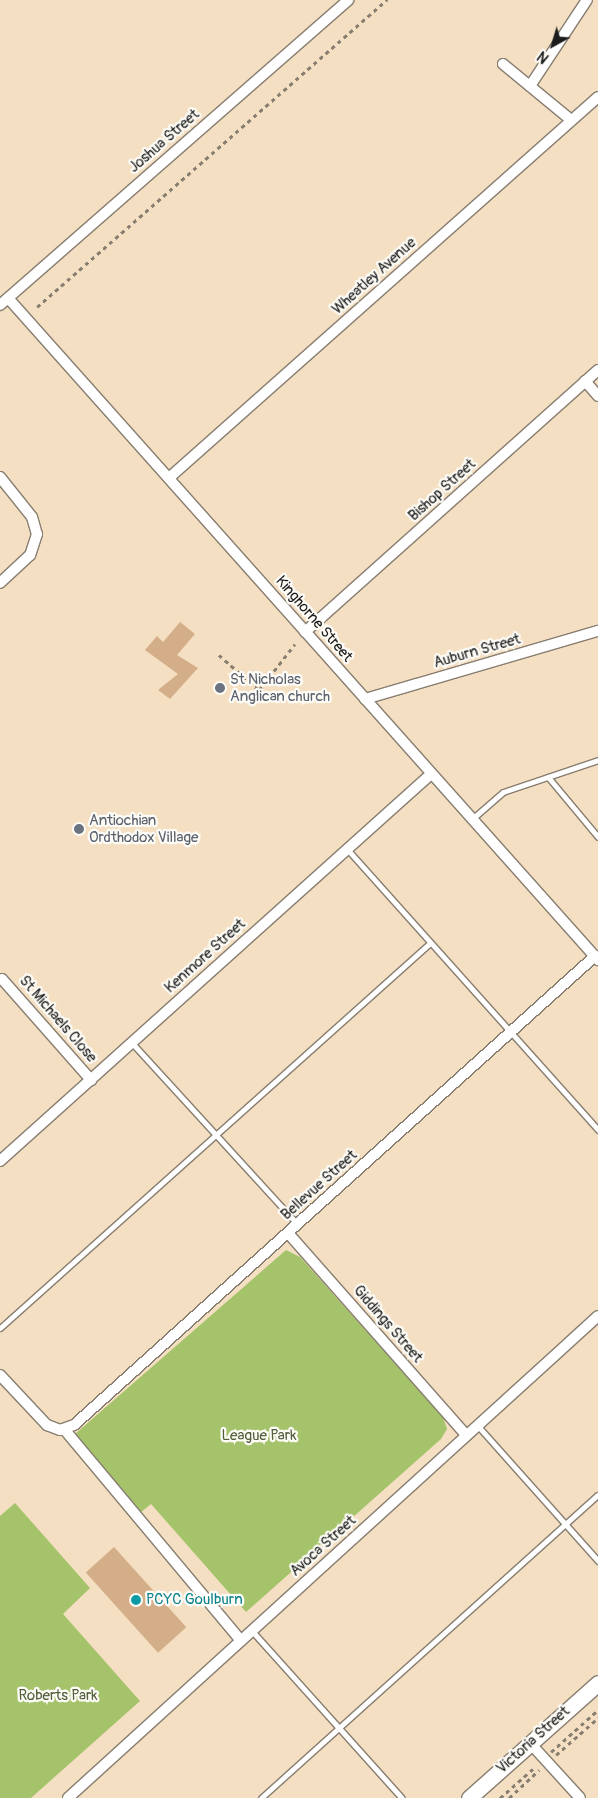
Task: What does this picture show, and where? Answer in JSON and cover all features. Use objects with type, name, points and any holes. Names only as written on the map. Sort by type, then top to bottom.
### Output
[{"type":"main road","name":"Victoria Street","points":[[469,1798],[598,1683]]},
{"type":"street","name":"Joshua Street","points":[[4,302],[348,0]]},
{"type":"street","points":[[530,86],[587,0]]},
{"type":"street","points":[[503,64],[571,120]]},
{"type":"street","name":"Wheatley Avenue","points":[[170,477],[598,97]]},
{"type":"street","name":"Kinghorne Street","points":[[4,302],[170,477],[305,632],[596,958]]},
{"type":"street","name":"Bishop Street","points":[[305,632],[598,370]]},
{"type":"street","points":[[585,381],[598,396]]},
{"type":"street","points":[[0,477],[32,517],[36,541],[30,555],[0,583]]},
{"type":"street","name":"Auburn Street","points":[[365,699],[598,631]]},
{"type":"street","name":"Kenmore Street","points":[[0,1161],[431,774]]},
{"type":"street","name":"Bellevue Street","points":[[62,1429],[86,1416],[509,1032],[596,958]]},
{"type":"street","name":"St Michaels Close","points":[[2,979],[91,1080]]},
{"type":"street","name":"Giddings Street","points":[[288,1233],[466,1435]]},
{"type":"street","name":"Avoca Street","points":[[68,1798],[598,1316]]},
{"type":"street","points":[[0,1375],[47,1425],[62,1429],[241,1641]]},
{"type":"street","points":[[530,1743],[580,1798]]},
{"type":"lane","points":[[472,819],[504,792],[598,760]]},
{"type":"lane","points":[[548,777],[598,837]]},
{"type":"lane","points":[[346,849],[598,1130]]},
{"type":"lane","points":[[0,1328],[215,1133],[430,943]]},
{"type":"lane","points":[[132,1042],[297,1224]]},
{"type":"lane","points":[[477,1425],[598,1561]]},
{"type":"lane","points":[[261,1798],[598,1495]]},
{"type":"lane","points":[[252,1631],[338,1729],[402,1798]]},
{"type":"path","points":[[38,307],[387,0]]},
{"type":"path","points":[[220,655],[259,690],[295,644]]},
{"type":"path","points":[[556,1755],[598,1718]]},
{"type":"path","points":[[509,1798],[539,1770]]},
{"type":"green space","name":"League Park","points":[[286,1250],[300,1257],[443,1417],[447,1429],[441,1439],[246,1612],[151,1504],[140,1513],[75,1434]]},
{"type":"green space","name":"Roberts Park","points":[[15,1503],[90,1588],[63,1614],[140,1701],[31,1798],[0,1798],[0,1516]]},
{"type":"building","points":[[180,622],[195,634],[177,655],[198,668],[170,699],[158,690],[178,674],[145,650],[157,636],[163,642]]},
{"type":"building","name":"PCYC Goulburn","points":[[114,1547],[186,1627],[158,1653],[86,1572]]},
{"type":"place","name":"St Nicholas Anglican church","points":[[220,688]]},
{"type":"place","name":"Antiochian Ordthodox Village","points":[[79,829]]},
{"type":"place","name":"PCYC Goulburn","points":[[136,1600]]}]
